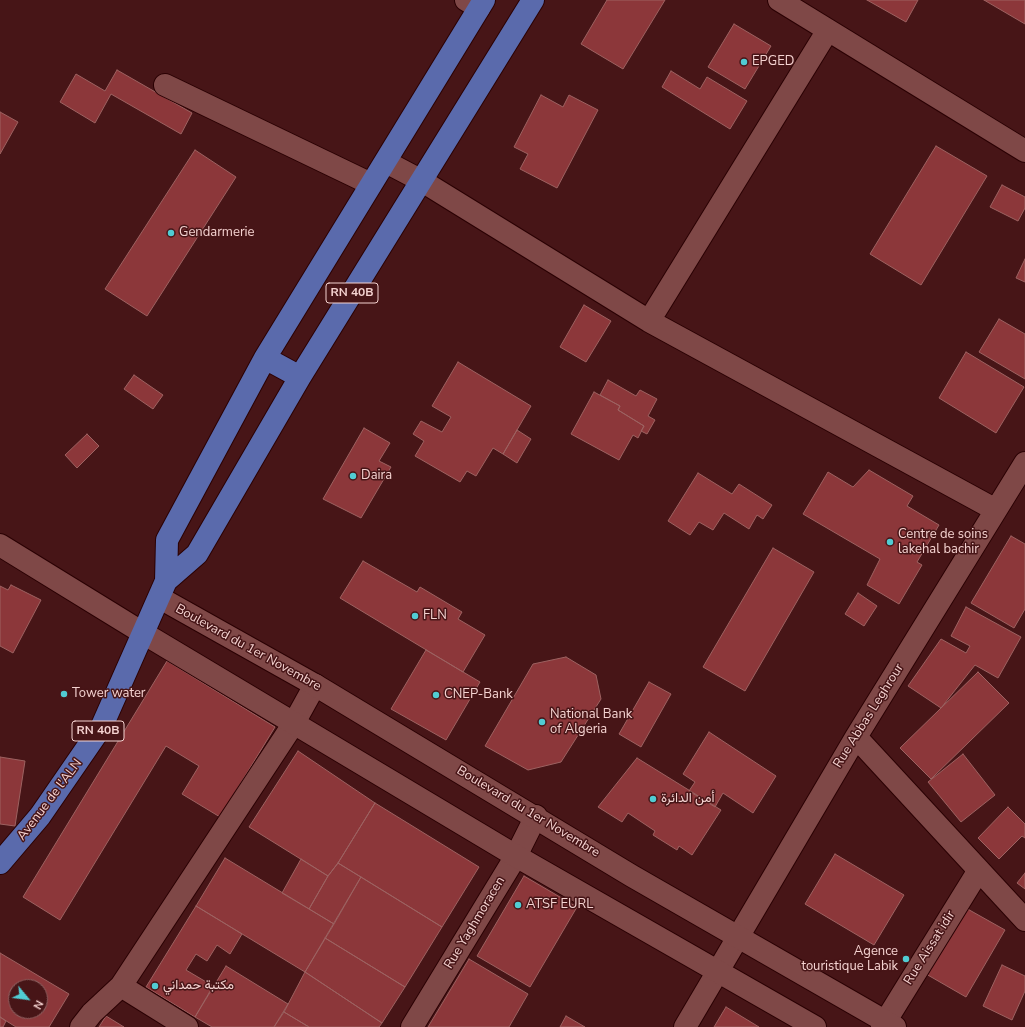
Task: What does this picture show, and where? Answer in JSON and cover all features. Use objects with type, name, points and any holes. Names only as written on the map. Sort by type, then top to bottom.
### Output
[{"type":"main road","name":"RN 40B","points":[[163,590],[197,554],[300,377],[533,0]]},
{"type":"main road","name":"RN 40B","points":[[163,590],[167,540],[265,358],[371,184],[386,162],[477,3]]},
{"type":"main road","points":[[265,358],[300,377]]},
{"type":"main road","name":"Avenue de l'ALN","points":[[0,863],[40,816],[102,726],[163,590]]},
{"type":"street","points":[[778,0],[1025,151]]},
{"type":"street","points":[[649,320],[828,30]]},
{"type":"street","points":[[165,85],[371,184]]},
{"type":"street","points":[[386,162],[422,181],[649,320],[996,510]]},
{"type":"street","name":"Rue Abbas Leghrour","points":[[685,1027],[716,972],[856,737],[1025,463]]},
{"type":"street","points":[[0,545],[143,633],[516,856],[716,972],[815,1027]]},
{"type":"street","name":"Boulevard du 1er Novembre","points":[[163,590],[315,685],[536,816],[632,876],[887,1025]]},
{"type":"street","points":[[81,1027],[92,1013],[121,986],[294,723],[315,685]]},
{"type":"street","points":[[856,737],[1025,920]]},
{"type":"street","name":"Rue Yaghmoracen","points":[[412,1027],[516,856],[536,816]]},
{"type":"street","name":"Rue Aissat idir","points":[[887,1025],[979,870]]},
{"type":"street","points":[[121,986],[187,1027]]},
{"type":"building","points":[[607,0],[665,0],[623,69],[581,44]]},
{"type":"building","points":[[867,0],[918,0],[906,22]]},
{"type":"building","points":[[984,0],[1025,0],[1025,24]]},
{"type":"building","points":[[734,24],[771,46],[745,89],[708,67]]},
{"type":"building","points":[[117,70],[192,113],[181,134],[111,94],[95,123],[60,102],[76,74],[105,91]]},
{"type":"building","points":[[671,71],[700,89],[707,77],[747,101],[730,129],[662,87]]},
{"type":"building","points":[[541,95],[563,107],[569,95],[598,110],[557,188],[520,169],[528,154],[514,147]]},
{"type":"building","points":[[0,112],[18,122],[0,154]]},
{"type":"building","points":[[936,146],[987,176],[921,285],[870,254]]},
{"type":"building","name":"Gendarmerie","points":[[195,150],[236,177],[147,316],[105,289]]},
{"type":"building","points":[[1002,185],[1025,197],[1025,208],[1018,221],[990,207]]},
{"type":"building","points":[[1025,259],[1025,282],[1016,278]]},
{"type":"building","points":[[584,305],[611,321],[586,362],[560,347]]},
{"type":"building","points":[[999,319],[1025,334],[1025,379],[979,352]]},
{"type":"building","points":[[966,352],[1024,387],[996,433],[939,398]]},
{"type":"building","points":[[458,362],[531,406],[503,454],[493,448],[476,476],[467,471],[460,482],[415,456],[424,441],[413,434],[421,421],[442,432],[451,417],[432,406]]},
{"type":"building","points":[[134,375],[163,395],[153,409],[124,389]]},
{"type":"building","points":[[608,380],[636,396],[640,390],[657,399],[648,416],[655,420],[647,434],[641,431],[644,426],[618,410],[620,406],[600,395]]},
{"type":"building","points":[[594,392],[620,406],[618,410],[644,426],[638,438],[633,435],[619,460],[571,434]]},
{"type":"building","points":[[364,428],[390,443],[379,461],[391,467],[361,518],[323,499]]},
{"type":"building","points":[[517,430],[531,439],[517,463],[503,454]]},
{"type":"building","points":[[87,434],[99,446],[77,468],[65,455]]},
{"type":"building","name":"Centre de soins lakehal bachir","points":[[869,470],[913,496],[907,506],[939,525],[917,562],[922,565],[899,604],[867,585],[880,559],[803,514],[828,472],[853,487]]},
{"type":"building","points":[[698,473],[732,494],[739,484],[772,505],[763,519],[757,515],[749,529],[724,513],[713,530],[699,522],[690,535],[668,521]]},
{"type":"building","points":[[1011,536],[1025,544],[1025,609],[1014,628],[971,603]]},
{"type":"building","points":[[773,548],[814,572],[745,691],[703,667]]},
{"type":"building","name":"FLN","points":[[363,561],[417,592],[420,587],[462,612],[458,619],[485,635],[463,672],[340,598]]},
{"type":"building","points":[[11,585],[41,600],[13,653],[0,646],[0,586],[8,590]]},
{"type":"building","points":[[858,593],[877,606],[864,626],[845,614]]},
{"type":"building","points":[[966,607],[1021,637],[998,678],[975,665],[941,708],[908,686],[941,639],[966,653],[970,646],[951,636]]},
{"type":"building","name":"CNEP-Bank","points":[[426,650],[480,682],[446,740],[391,709]]},
{"type":"building","name":"National Bank of Algeria","points":[[566,657],[596,675],[601,699],[561,762],[528,770],[485,746],[533,664]]},
{"type":"building","points":[[167,661],[275,727],[220,817],[182,794],[199,766],[166,746],[60,920],[23,897]]},
{"type":"building","points":[[978,672],[1009,703],[931,779],[900,748]]},
{"type":"building","points":[[649,682],[671,694],[641,747],[619,734]]},
{"type":"building","points":[[709,732],[776,776],[753,813],[723,793],[715,807],[689,791],[695,782],[683,774]]},
{"type":"building","points":[[298,751],[375,803],[338,863],[328,876],[249,827]]},
{"type":"building","points":[[963,754],[995,795],[961,822],[928,782]]},
{"type":"building","points":[[0,757],[25,761],[15,826],[0,824]]},
{"type":"building","name":"أمن الدائرة","points":[[637,758],[721,810],[692,855],[679,846],[677,850],[653,835],[655,831],[628,813],[622,822],[598,807]]},
{"type":"building","points":[[375,803],[479,867],[442,927],[338,863]]},
{"type":"building","points":[[1008,807],[1025,824],[1025,838],[1022,836],[999,859],[978,838]]},
{"type":"building","points":[[835,854],[904,895],[874,945],[805,904]]},
{"type":"building","points":[[225,858],[334,924],[305,972],[196,906]]},
{"type":"building","points":[[301,859],[328,876],[309,909],[282,893]]},
{"type":"building","points":[[338,863],[361,877],[334,924],[309,909],[328,876]]},
{"type":"building","points":[[1025,873],[1025,889],[1017,883]]},
{"type":"building","points":[[524,876],[577,907],[530,987],[477,956]]},
{"type":"building","points":[[361,877],[442,927],[405,987],[325,938]]},
{"type":"building","points":[[196,906],[242,934],[230,954],[217,945],[207,961],[196,954],[186,970],[213,986],[195,1017],[146,987]]},
{"type":"building","points":[[964,907],[1005,930],[966,997],[926,974]]},
{"type":"building","points":[[325,938],[405,987],[382,1023],[305,972]]},
{"type":"building","points":[[0,953],[44,979],[8,979],[8,1019],[48,1019],[48,982],[69,994],[49,1027],[16,1027],[0,1017]]},
{"type":"building","points":[[469,959],[528,994],[509,1027],[428,1027]]},
{"type":"building","points":[[1002,965],[1025,976],[1025,991],[1012,1020],[983,1006]]},
{"type":"building","points":[[226,966],[288,1004],[274,1027],[212,1027],[195,1017]]},
{"type":"building","points":[[305,972],[382,1023],[379,1027],[309,1027],[284,1012]]},
{"type":"building","points":[[726,1007],[759,1027],[714,1027]]},
{"type":"building","points":[[284,1012],[309,1027],[274,1027]]},
{"type":"building","points":[[106,1016],[124,1027],[99,1027]]},
{"type":"building","points":[[566,1016],[585,1027],[560,1027]]},
{"type":"building","points":[[0,1017],[6,1021],[3,1027],[0,1027]]},
{"type":"place","name":"EPGED","points":[[744,62]]},
{"type":"place","name":"Gendarmerie","points":[[171,233]]},
{"type":"place","name":"Daira","points":[[353,476]]},
{"type":"place","name":"Centre de soins lakehal bachir","points":[[890,542]]},
{"type":"place","name":"FLN","points":[[415,616]]},
{"type":"place","name":"Tower water","points":[[64,694]]},
{"type":"place","name":"CNEP-Bank","points":[[436,695]]},
{"type":"place","name":"National Bank of Algeria","points":[[542,722]]},
{"type":"place","name":"أمن الدائرة","points":[[653,799]]},
{"type":"place","name":"ATSF EURL","points":[[518,905]]},
{"type":"place","name":"Agence touristique Labik","points":[[906,959]]},
{"type":"place","name":"مكتبة حمداني","points":[[155,986]]}]
